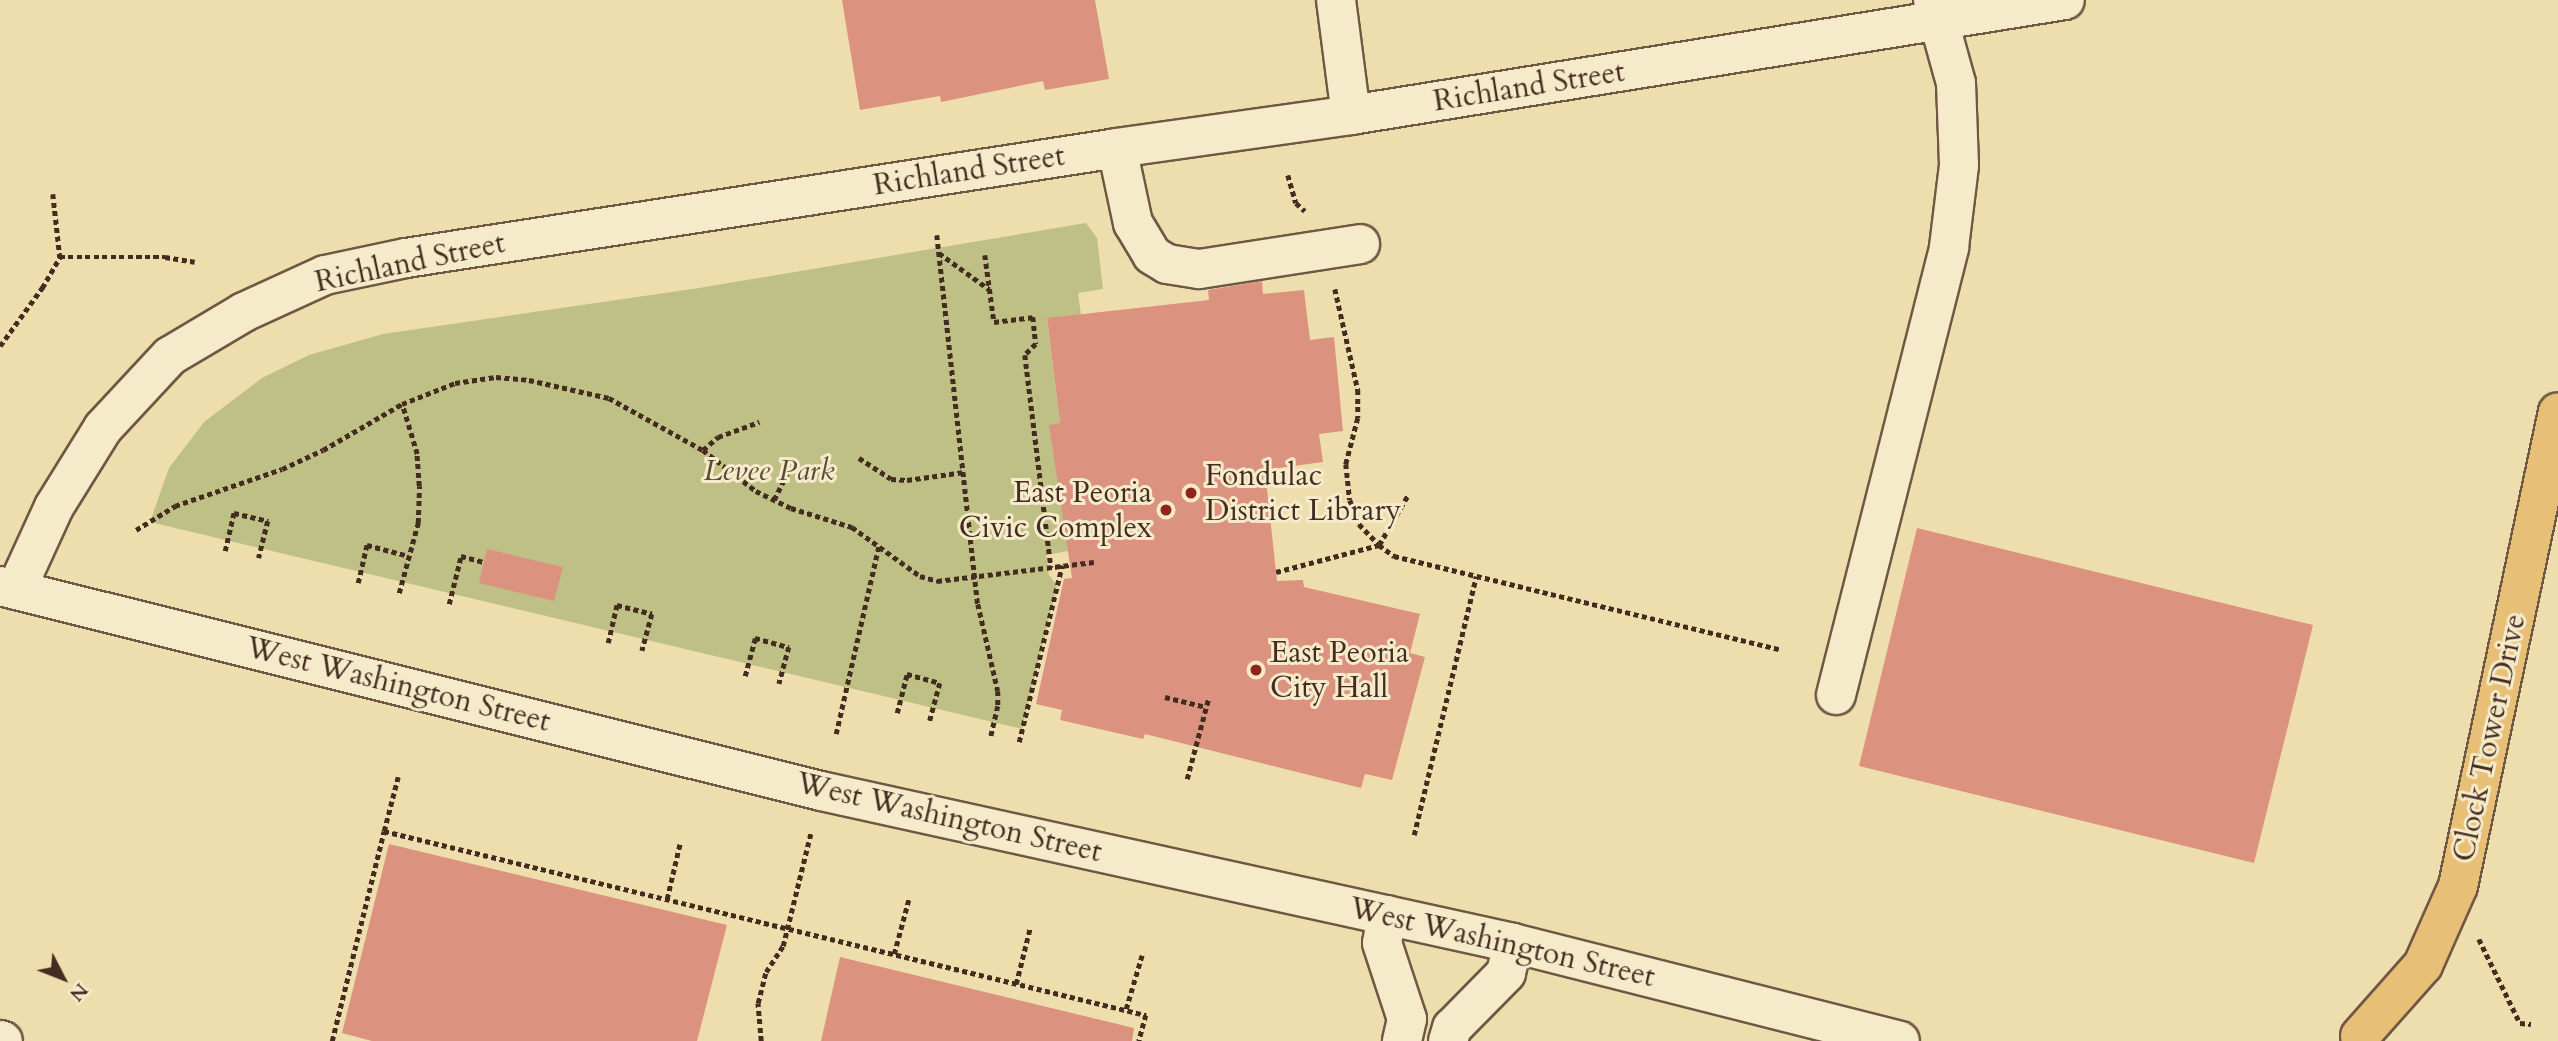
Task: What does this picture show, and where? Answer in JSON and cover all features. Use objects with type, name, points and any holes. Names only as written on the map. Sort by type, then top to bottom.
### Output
[{"type":"main road","name":"Clock Tower Drive","points":[[2369,1039],[2423,965],[2458,886],[2558,412]]},
{"type":"street","points":[[1336,0],[1351,115]]},
{"type":"street","name":"Richland Street","points":[[8,588],[103,428],[170,356],[244,312],[325,275],[406,258],[1117,148],[1351,115],[1936,11],[2065,0]]},
{"type":"street","points":[[1836,695],[1949,247],[1959,164],[1956,83],[1936,11]]},
{"type":"street","points":[[1117,148],[1133,223],[1152,255],[1167,264],[1199,269],[1360,244]]},
{"type":"street","name":"West Washington Street","points":[[8,588],[821,791],[1513,943],[1900,1041]]},
{"type":"street","points":[[1387,915],[1382,943],[1407,1019],[1402,1041]]},
{"type":"street","points":[[1448,1041],[1451,1028],[1506,974],[1513,943]]},
{"type":"path","points":[[1288,175],[1296,203],[1313,218]]},
{"type":"path","points":[[0,346],[42,288],[60,257],[53,194]]},
{"type":"path","points":[[937,235],[978,604],[998,691],[999,706],[991,736]]},
{"type":"path","points":[[939,254],[990,289]]},
{"type":"path","points":[[985,255],[994,322],[1033,317],[1036,344],[1025,355],[1051,567]]},
{"type":"path","points":[[60,257],[165,257],[195,262]]},
{"type":"path","points":[[1335,286],[1358,390],[1358,418],[1346,464],[1350,500],[1359,524],[1379,545],[1395,556],[1779,649]]},
{"type":"path","points":[[136,530],[175,506],[282,469],[312,455],[402,404],[455,383],[496,377],[530,380],[609,398],[703,450],[756,491],[774,500],[836,519],[879,545],[920,576],[929,579],[937,581],[1094,562]]},
{"type":"path","points":[[399,593],[418,523],[419,486],[417,454],[402,404]]},
{"type":"path","points":[[703,450],[718,437],[759,422]]},
{"type":"path","points":[[859,458],[891,478],[907,480],[964,472]]},
{"type":"path","points":[[774,500],[789,469]]},
{"type":"path","points":[[1276,572],[1379,545],[1408,495]]},
{"type":"path","points":[[225,551],[234,513],[268,522],[259,558]]},
{"type":"path","points":[[358,583],[367,545],[410,556]]},
{"type":"path","points":[[836,734],[879,545]]},
{"type":"path","points":[[449,604],[461,556],[484,562]]},
{"type":"path","points":[[1019,742],[1062,565]]},
{"type":"path","points":[[1414,835],[1476,576]]},
{"type":"path","points":[[608,643],[617,605],[652,614],[642,651]]},
{"type":"path","points":[[745,676],[755,638],[789,647],[779,684]]},
{"type":"path","points":[[897,713],[907,674],[940,683],[930,721]]},
{"type":"path","points":[[1165,697],[1206,707]]},
{"type":"path","points":[[1187,779],[1208,700]]},
{"type":"path","points":[[332,1041],[398,778]]},
{"type":"path","points":[[761,1041],[758,1003],[766,972],[783,946],[813,825]]},
{"type":"path","points":[[384,831],[1126,1009],[1146,1015],[1139,1041]]},
{"type":"path","points":[[667,899],[680,843]]},
{"type":"path","points":[[894,954],[909,898]]},
{"type":"path","points":[[1016,984],[1030,928]]},
{"type":"path","points":[[2473,937],[2479,939],[2520,1023],[2531,1024]]},
{"type":"path","points":[[1126,1009],[1142,955]]},
{"type":"green space","name":"Levee Park","points":[[1086,223],[1097,238],[1103,289],[1078,293],[1081,315],[1047,319],[1060,423],[1068,551],[1046,555],[1049,575],[1057,586],[1022,729],[150,522],[169,468],[204,422],[262,378],[309,355],[383,334],[699,288]]},
{"type":"building","points":[[842,0],[1095,0],[1109,79],[1045,90],[1043,81],[941,102],[940,96],[860,110]]},
{"type":"building","name":"East Peoria Civic Complex","points":[[1262,281],[1263,294],[1304,290],[1310,340],[1334,337],[1343,431],[1319,434],[1323,462],[1265,470],[1277,581],[1303,580],[1304,587],[1420,614],[1410,653],[1425,657],[1392,780],[1365,774],[1361,788],[1145,734],[1143,739],[1060,720],[1062,710],[1036,704],[1064,579],[1072,578],[1049,425],[1060,423],[1047,318],[1209,300],[1208,290]]},
{"type":"building","points":[[1917,528],[2313,625],[2254,863],[1859,766]]},
{"type":"building","points":[[487,549],[563,567],[554,601],[479,583]]},
{"type":"building","points":[[389,844],[727,925],[697,1041],[372,1041],[342,1033]]},
{"type":"building","points":[[840,957],[1134,1028],[1132,1041],[821,1041]]},
{"type":"place","name":"Fondulac District Library","points":[[1191,493]]},
{"type":"place","name":"East Peoria Civic Complex","points":[[1166,510]]},
{"type":"place","name":"East Peoria City Hall","points":[[1256,670]]}]
